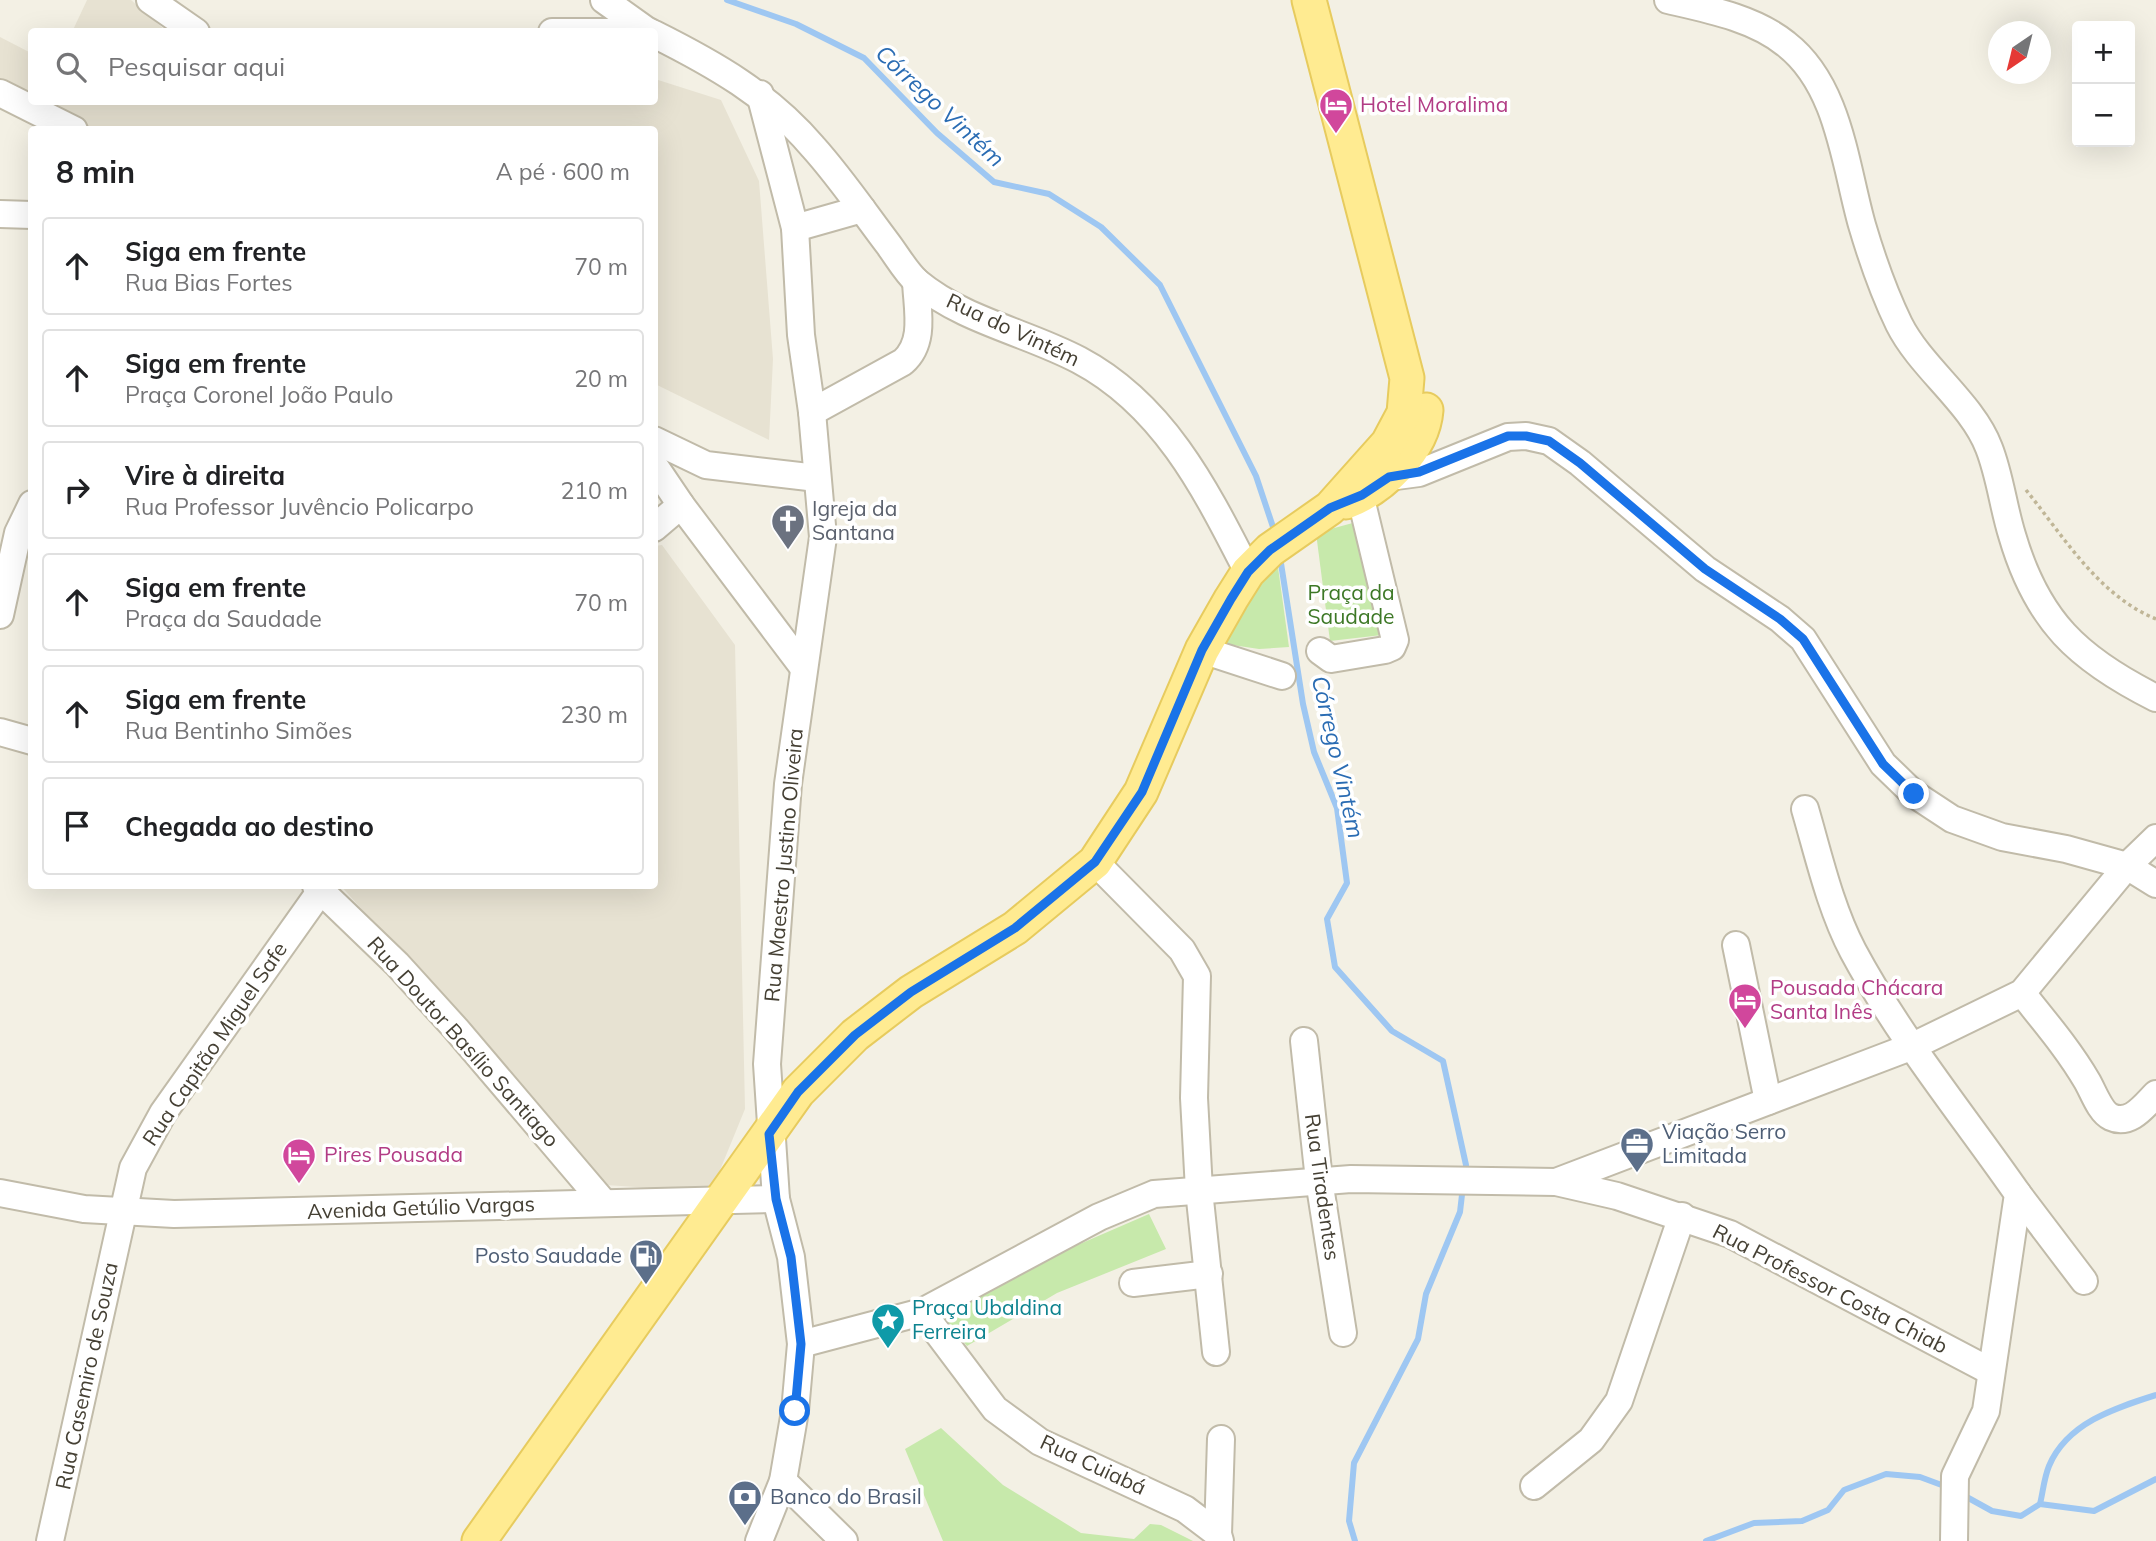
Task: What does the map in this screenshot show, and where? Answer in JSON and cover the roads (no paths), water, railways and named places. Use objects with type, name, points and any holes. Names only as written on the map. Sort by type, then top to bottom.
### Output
[{"type":"main road","points":[[1309,0],[1407,378],[1404,413],[1369,483]]},
{"type":"main road","points":[[479,1541],[798,1092],[855,1035],[911,992],[1015,928],[1095,862],[1142,792],[1202,650],[1271,552],[1408,454],[1426,416],[1428,376],[1424,339],[1331,0]]},
{"type":"street","points":[[150,0],[190,28]]},
{"type":"street","name":"Rua do Vintém","points":[[604,0],[644,28]]},
{"type":"street","points":[[1668,0],[1715,10],[1749,24],[1785,42],[1807,64],[1823,90],[1834,121],[1883,289],[1901,327],[1989,446],[2012,535],[2032,593],[2073,647],[2130,685],[2156,698]]},
{"type":"street","name":"Rua do Vintém","points":[[658,36],[718,66],[760,94],[813,146],[916,281],[971,315],[1079,360],[1122,388],[1163,426],[1208,495],[1271,552]]},
{"type":"street","points":[[0,93],[66,126]]},
{"type":"street","name":"Rua Maestro Justino Oliveira","points":[[759,1541],[783,1481],[795,1411],[801,1344],[791,1257],[776,1199],[769,1134],[767,1064],[788,783],[823,537],[812,412],[800,335],[795,228],[760,94]]},
{"type":"street","points":[[795,228],[862,209]]},
{"type":"street","points":[[0,214],[28,215]]},
{"type":"street","points":[[812,412],[904,362],[915,352],[918,338],[916,281]]},
{"type":"street","points":[[1320,652],[1331,659],[1385,650],[1392,647],[1395,640],[1369,483],[1419,472],[1508,436],[1526,436],[1549,441],[1580,463],[1705,569],[1780,619],[1803,639],[1883,764],[1914,794],[1952,819],[2002,837],[2066,849],[2127,866],[2156,884]]},
{"type":"street","points":[[658,442],[706,465],[817,478]]},
{"type":"street","points":[[658,471],[803,667]]},
{"type":"street","points":[[658,525],[681,505]]},
{"type":"street","points":[[0,615],[18,533],[28,512]]},
{"type":"street","points":[[1202,650],[1282,676]]},
{"type":"street","points":[[0,732],[28,740]]},
{"type":"street","points":[[1805,809],[1837,915],[1854,952],[1913,1046],[2018,1194],[2084,1281]]},
{"type":"street","points":[[1556,1182],[1913,1046],[2022,993],[2127,866],[2156,838]]},
{"type":"street","points":[[1095,862],[1182,950],[1197,976],[1194,1098],[1199,1190],[1216,1352]]},
{"type":"street","name":"Rua Capitão Miguel Safe","points":[[122,1211],[133,1168],[163,1113],[318,889]]},
{"type":"street","name":"Rua Doutor Basílio Santiago","points":[[323,889],[456,1029],[604,1203]]},
{"type":"street","points":[[1736,945],[1768,1101]]},
{"type":"street","points":[[2022,993],[2077,1064],[2104,1111],[2111,1117],[2125,1119],[2135,1115],[2156,1094]]},
{"type":"street","name":"Rua Tiradentes","points":[[1304,1041],[1319,1180],[1343,1333]]},
{"type":"street","name":"Rua Professor Costa Chiab","points":[[922,1312],[1099,1217],[1154,1194],[1319,1180],[1556,1182],[1682,1216],[1730,1234],[1990,1371]]},
{"type":"street","name":"Avenida Getúlio Vargas","points":[[0,1193],[84,1209],[174,1214],[776,1199]]},
{"type":"street","points":[[1955,1541],[1955,1476],[1986,1411],[2018,1194]]},
{"type":"street","name":"Rua Casemiro de Souza","points":[[50,1541],[122,1211]]},
{"type":"street","points":[[1534,1486],[1591,1440],[1619,1401],[1682,1216]]},
{"type":"street","points":[[1133,1283],[1209,1274]]},
{"type":"street","points":[[801,1344],[922,1312]]},
{"type":"street","name":"Rua Cuiabá","points":[[922,1312],[995,1409],[1040,1442],[1185,1509],[1219,1538]]},
{"type":"street","points":[[1219,1538],[1222,1439]]},
{"type":"street","points":[[783,1481],[844,1541]]},
{"type":"waterway","name":"Córrego Vintém","points":[[727,0],[796,24],[864,58],[937,133],[994,182],[1049,194],[1101,227],[1160,285],[1256,476],[1275,533]]},
{"type":"waterway","name":"Córrego Vintém","points":[[1280,557],[1303,704],[1314,752],[1337,808],[1347,883],[1327,919],[1335,967],[1392,1031],[1443,1061],[1466,1165],[1465,1175]]},
{"type":"waterway","name":"Córrego Vintém","points":[[1355,1541],[1349,1521],[1354,1463],[1418,1339],[1426,1294],[1460,1212],[1463,1186]]},
{"type":"waterway","points":[[1963,1495],[1992,1511],[2021,1516],[2040,1504],[2049,1466],[2057,1451],[2080,1428],[2109,1412],[2156,1395]]},
{"type":"waterway","points":[[1706,1541],[1754,1523],[1802,1521],[1828,1510],[1844,1490],[1886,1474],[1920,1477],[1947,1487]]},
{"type":"waterway","points":[[2040,1504],[2094,1511],[2156,1479]]},
{"type":"place","name":"Hotel Moralima","points":[[1336,135]]},
{"type":"place","name":"Igreja da Santana","points":[[788,551]]},
{"type":"place","name":"Pousada Chácara Santa Inês","points":[[1745,1030]]},
{"type":"place","name":"Viação Serro Limitada","points":[[1637,1174]]},
{"type":"place","name":"Pires Pousada","points":[[299,1185]]},
{"type":"place","name":"Posto Saudade","points":[[646,1286]]},
{"type":"place","name":"Praça Ubaldina Ferreira","points":[[888,1350]]},
{"type":"place","name":"Banco do Brasil","points":[[745,1527]]},
{"type":"park label","name":"Praça da Saudade","points":[[1351,605]]}]
